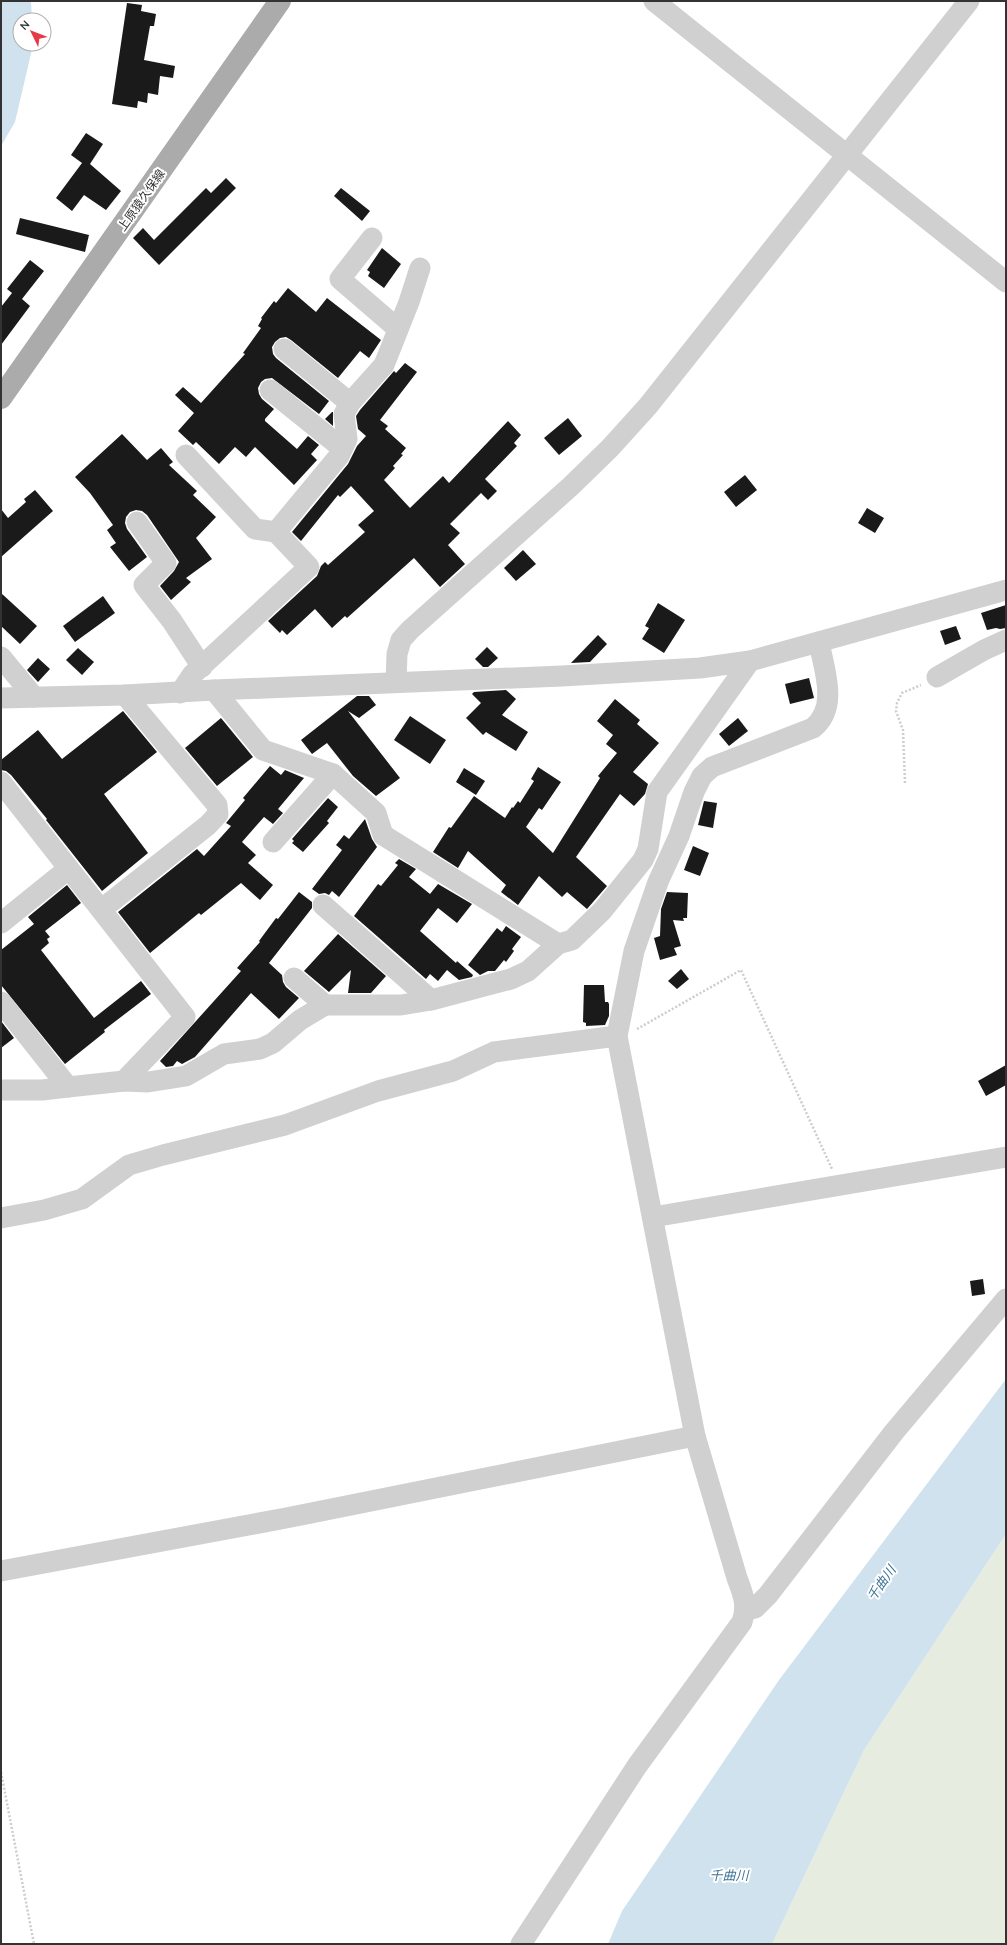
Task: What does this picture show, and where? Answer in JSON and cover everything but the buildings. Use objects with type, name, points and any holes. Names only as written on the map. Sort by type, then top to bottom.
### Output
[{"type":"main road","name":"上原猿久保線","points":[[1,398],[280,1]]},
{"type":"street","points":[[654,1],[1006,282]]},
{"type":"street","points":[[396,682],[397,654],[401,640],[424,616],[571,486],[610,448],[648,406],[848,156],[969,1]]},
{"type":"street","points":[[372,238],[340,279],[398,329]]},
{"type":"street","points":[[276,532],[339,456],[347,439],[344,414],[350,403],[384,365],[420,268]]},
{"type":"street","points":[[284,349],[350,403]]},
{"type":"street","points":[[270,390],[342,448]]},
{"type":"street","points":[[180,693],[192,675],[309,567],[276,532],[255,530],[186,455]]},
{"type":"street","points":[[137,522],[166,563],[144,585],[172,620],[202,666]]},
{"type":"street","points":[[1,698],[180,693],[214,690],[396,682],[570,676],[700,668],[750,661],[1006,590]]},
{"type":"street","points":[[937,677],[984,650],[1006,640]]},
{"type":"street","points":[[521,1944],[637,1766],[742,1622],[746,1610],[745,1599],[737,1578],[695,1436],[617,1036],[634,951],[658,882],[679,836],[694,792],[702,776],[712,767],[813,728],[821,722],[827,707],[828,693],[819,642]]},
{"type":"street","points":[[1,657],[34,696]]},
{"type":"street","points":[[1,1090],[42,1090],[124,1081],[148,1082],[186,1076],[224,1054],[260,1049],[274,1043],[300,1020],[325,1005],[401,1005],[431,1000],[511,979],[528,971],[558,944],[572,940],[597,916],[642,860],[648,849],[657,792],[750,661]]},
{"type":"street","points":[[214,690],[263,750],[333,774],[376,813],[383,835],[558,944]]},
{"type":"street","points":[[102,909],[208,825],[218,814],[217,805],[125,695]]},
{"type":"street","points":[[274,842],[333,774]]},
{"type":"street","points":[[1,782],[68,869],[102,909],[184,1017],[124,1081]]},
{"type":"street","points":[[1,924],[68,869]]},
{"type":"street","points":[[323,905],[431,1000]]},
{"type":"street","points":[[294,978],[325,1005]]},
{"type":"street","points":[[1,1002],[68,1087]]},
{"type":"street","points":[[1,1218],[44,1210],[82,1199],[129,1165],[285,1124],[378,1091],[453,1071],[494,1052],[617,1036]]},
{"type":"street","points":[[653,1217],[1006,1157]]},
{"type":"street","points":[[746,1610],[755,1608],[768,1595],[894,1432],[1006,1299]]},
{"type":"street","points":[[1,1572],[286,1518],[695,1436]]},
{"type":"path","points":[[906,784],[903,730],[896,711],[897,703],[902,693],[937,677]]},
{"type":"path","points":[[617,1036],[627,1035],[741,970],[839,1185]]},
{"type":"path","points":[[1,1772],[34,1944]]},
{"type":"shaded area","points":[[1006,1534],[1006,1944],[772,1944],[864,1750]]},
{"type":"water","points":[[1,1],[31,1],[32,12],[12,12],[12,52],[31,52],[15,122],[1,146]]},
{"type":"water","name":"千曲川","points":[[1006,1379],[1006,1534],[864,1750],[772,1944],[608,1944],[622,1911],[779,1680]]}]
